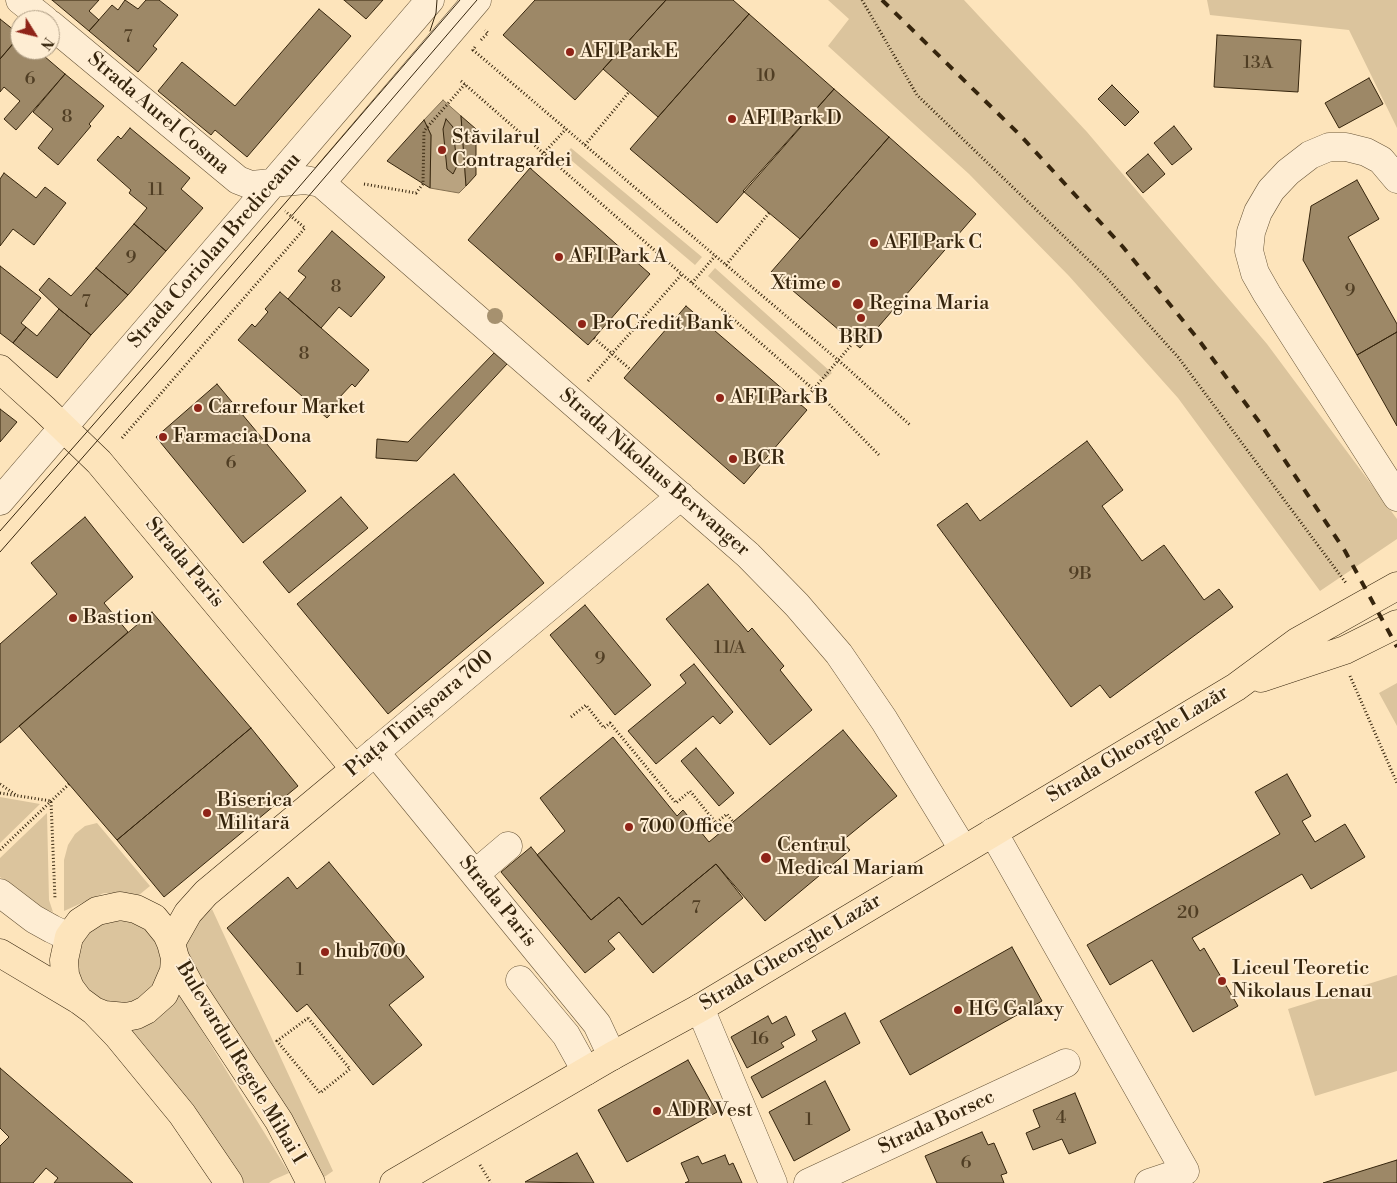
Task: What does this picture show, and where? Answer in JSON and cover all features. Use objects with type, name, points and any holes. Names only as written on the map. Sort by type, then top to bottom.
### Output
[{"type":"main road","name":"Strada Paris","points":[[0,369],[99,462],[365,760]]},
{"type":"main road","name":"Strada Gheorghe Lazăr","points":[[394,1183],[612,1056],[700,1008],[1236,687],[1297,642],[1397,586]]},
{"type":"main road","name":"Strada Gheorghe Lazăr","points":[[1236,687],[1345,650],[1397,624]]},
{"type":"main road","name":"Piața Timișoara 700","points":[[173,951],[188,914],[199,900],[365,760]]},
{"type":"main road","points":[[0,953],[86,1006],[104,1015],[126,1017],[136,1015],[155,1004],[167,989],[174,971],[173,951],[161,925],[154,918],[136,909],[120,906],[107,908],[88,915],[69,937],[64,960],[65,975],[70,988],[86,1006],[118,1036],[182,1114],[229,1183]]},
{"type":"main road","name":"Bulevardul Regele Mihai I","points":[[173,951],[205,1011],[278,1121],[311,1183]]},
{"type":"street","points":[[20,0],[32,10]]},
{"type":"street","name":"Strada Coriolan Brediceanu","points":[[0,501],[63,428],[277,195],[430,0]]},
{"type":"street","name":"Strada Coriolan Brediceanu","points":[[321,183],[478,0]]},
{"type":"street","name":"Strada Aurel Cosma","points":[[60,32],[238,180],[277,195]]},
{"type":"street","points":[[1397,179],[1381,160],[1366,152],[1346,147],[1329,147],[1310,155],[1288,172],[1271,190],[1253,225],[1249,251],[1256,273],[1266,294],[1397,497]]},
{"type":"street","points":[[277,195],[305,180],[321,183]]},
{"type":"street","name":"Strada Nikolaus Berwanger","points":[[321,183],[681,496],[769,576],[839,654],[884,720],[963,849]]},
{"type":"street","name":"Piața Timișoara 700","points":[[365,760],[681,496]]},
{"type":"street","name":"Strada Paris","points":[[365,760],[475,874],[597,1024],[612,1056]]},
{"type":"street","points":[[992,832],[1185,1171],[1149,1183]]},
{"type":"street","points":[[475,874],[508,846]]},
{"type":"street","points":[[0,893],[34,919],[69,937]]},
{"type":"street","points":[[520,980],[566,1035],[586,1071]]},
{"type":"street","points":[[700,1008],[773,1183]]},
{"type":"street","name":"Strada Borsec","points":[[808,1183],[1066,1062]]},
{"type":"path","points":[[862,0],[916,95],[1104,275],[1178,358],[1346,584]]},
{"type":"path","points":[[473,50],[845,366],[910,425]]},
{"type":"path","points":[[461,81],[820,395],[880,456]]},
{"type":"path","points":[[359,183],[416,193],[423,184],[424,131],[465,84]]},
{"type":"path","points":[[585,145],[630,92]]},
{"type":"path","points":[[530,168],[566,129]]},
{"type":"path","points":[[122,438],[304,228],[277,195]]},
{"type":"path","points":[[726,265],[769,214]]},
{"type":"path","points":[[692,283],[715,256]]},
{"type":"path","points":[[584,385],[682,274]]},
{"type":"path","points":[[594,338],[631,370]]},
{"type":"path","points":[[800,405],[853,342]]},
{"type":"path","points":[[1350,676],[1397,783]]},
{"type":"path","points":[[571,717],[586,705],[604,728],[610,723],[676,803],[690,791],[716,823],[727,814],[733,822]]},
{"type":"path","points":[[0,784],[16,796]]},
{"type":"path","points":[[0,850],[69,784]]},
{"type":"path","points":[[0,793],[51,801]]},
{"type":"path","points":[[51,801],[55,901]]},
{"type":"path","points":[[308,1018],[350,1070],[320,1093],[276,1041],[308,1018]]},
{"type":"path","points":[[480,1165],[491,1183]]},
{"type":"shaded area","points":[[828,0],[964,0],[1087,132],[1267,344],[1397,519],[1397,539],[1320,591],[1178,398],[1069,276],[969,174],[828,46],[849,19]]},
{"type":"shaded area","points":[[1207,0],[1397,0],[1397,128],[1349,30],[1210,15]]},
{"type":"shaded area","points":[[443,100],[461,116],[466,186],[459,193],[430,188],[431,135],[424,120]]},
{"type":"shaded area","points":[[571,148],[702,257],[695,265],[565,155]]},
{"type":"shaded area","points":[[715,268],[832,373],[824,380],[708,276]]},
{"type":"shaded area","points":[[1397,683],[1397,726],[1379,693]]},
{"type":"shaded area","points":[[0,797],[40,804],[0,843]]},
{"type":"shaded area","points":[[47,813],[49,900],[53,912],[42,908],[0,877],[0,858]]},
{"type":"shaded area","points":[[97,823],[150,886],[139,895],[104,893],[64,911],[64,860],[68,845],[75,834],[85,826]]},
{"type":"shaded area","points":[[212,909],[333,1171],[320,1180],[187,959],[183,945],[201,917]]},
{"type":"shaded area","points":[[111,918],[140,922],[160,943],[164,971],[149,997],[122,1008],[93,1000],[76,974],[78,945],[86,932]]},
{"type":"shaded area","points":[[1397,975],[1397,1071],[1315,1096],[1288,1009]]},
{"type":"shaded area","points":[[177,990],[289,1173],[269,1183],[244,1183],[126,1027]]},
{"type":"building","points":[[52,0],[99,0],[89,11],[99,20],[89,31]]},
{"type":"building","points":[[125,0],[138,9],[146,0],[159,0],[178,15],[153,46],[157,49],[138,72],[89,31],[112,5],[118,10]]},
{"type":"building","points":[[344,0],[383,0],[366,19]]},
{"type":"building","name":"AFI Park E","points":[[535,0],[666,0],[575,100],[503,35]]},
{"type":"building","points":[[666,0],[733,0],[749,14],[658,117],[603,69]]},
{"type":"building","points":[[319,9],[351,36],[247,157],[215,130],[211,135],[158,91],[182,62],[235,106]]},
{"type":"building","name":"AFI Park D","points":[[749,14],[834,89],[717,223],[630,149]]},
{"type":"building","points":[[0,19],[10,27],[10,47],[0,59]]},
{"type":"building","points":[[1217,35],[1301,40],[1298,92],[1214,87]]},
{"type":"building","points":[[10,48],[10,60],[49,60],[65,74],[16,130],[4,119],[20,101],[4,87],[0,92],[0,59]]},
{"type":"building","points":[[65,74],[104,106],[89,124],[91,126],[58,165],[38,148],[53,129],[33,112]]},
{"type":"building","points":[[1369,78],[1383,104],[1339,128],[1325,103]]},
{"type":"building","points":[[1112,85],[1139,112],[1125,126],[1098,99]]},
{"type":"building","points":[[834,89],[889,137],[800,239],[743,191]]},
{"type":"building","points":[[461,116],[476,129],[476,175],[466,186]]},
{"type":"building","points":[[446,119],[453,127],[457,166],[453,174],[447,169],[443,129]]},
{"type":"building","points":[[424,120],[431,135],[430,188],[387,161]]},
{"type":"building","points":[[1174,126],[1192,149],[1172,165],[1154,143]]},
{"type":"building","points":[[130,128],[190,178],[181,189],[203,208],[166,251],[134,224],[147,208],[129,193],[131,190],[97,160],[118,136],[121,139]]},
{"type":"building","name":"AFI Park C","points":[[889,137],[976,214],[860,348],[771,272]]},
{"type":"building","points":[[1148,154],[1165,174],[1143,193],[1126,173]]},
{"type":"building","name":"AFI Park A","points":[[530,168],[650,274],[588,345],[468,240]]},
{"type":"building","points":[[4,173],[36,198],[45,187],[66,203],[34,245],[13,229],[0,246],[0,179]]},
{"type":"building","points":[[1357,180],[1379,219],[1348,237],[1397,324],[1397,332],[1357,355],[1303,260],[1311,206]]},
{"type":"building","points":[[134,224],[166,251],[128,295],[96,268]]},
{"type":"building","points":[[332,231],[385,277],[351,317],[339,307],[321,328],[288,299],[306,277],[298,271]]},
{"type":"building","points":[[0,266],[41,298],[21,323],[26,327],[13,343],[0,333]]},
{"type":"building","points":[[96,268],[128,295],[91,335],[39,290],[49,278],[71,296]]},
{"type":"building","points":[[280,292],[369,370],[355,387],[352,384],[338,399],[342,402],[327,418],[238,340],[252,324],[255,327],[268,312],[265,309]]},
{"type":"building","name":"AFI Park B","points":[[686,306],[807,410],[744,484],[624,378]]},
{"type":"building","points":[[59,309],[91,335],[57,378],[13,343],[26,327],[37,336]]},
{"type":"building","points":[[1397,332],[1397,426],[1357,355]]},
{"type":"building","points":[[494,353],[507,364],[417,461],[376,458],[377,439],[408,442]]},
{"type":"building","points":[[217,384],[306,491],[243,543],[156,437]]},
{"type":"building","points":[[0,409],[17,422],[0,442]]},
{"type":"building","points":[[1087,441],[1123,490],[1102,506],[1142,561],[1164,545],[1204,600],[1219,589],[1233,607],[1110,698],[1100,685],[1071,707],[937,525],[967,503],[980,521]]},
{"type":"building","points":[[454,474],[544,583],[388,714],[297,604]]},
{"type":"building","points":[[341,497],[368,528],[289,593],[263,562]]},
{"type":"building","name":"Bastion","points":[[85,517],[133,577],[104,603],[128,632],[0,743],[0,644],[57,594],[31,563]]},
{"type":"building","points":[[708,584],[748,632],[752,628],[784,666],[780,670],[812,710],[770,745],[666,619]]},
{"type":"building","points":[[585,605],[651,685],[615,715],[550,635]]},
{"type":"building","points":[[152,612],[251,728],[117,840],[19,726]]},
{"type":"building","points":[[694,664],[733,712],[720,724],[713,716],[656,764],[628,731],[686,683],[680,675]]},
{"type":"building","name":"Biserica Militară","points":[[251,728],[298,786],[164,897],[117,840]]},
{"type":"building","name":"700 Office","points":[[843,730],[897,796],[842,841],[850,850],[765,921],[716,864],[642,925],[619,897],[591,920],[537,855],[565,831],[540,798],[613,737],[677,816],[683,810],[709,842]]},
{"type":"building","points":[[696,748],[734,793],[719,806],[681,761]]},
{"type":"building","points":[[1287,774],[1311,816],[1302,821],[1315,842],[1345,824],[1365,857],[1311,889],[1302,874],[1192,938],[1200,951],[1204,948],[1238,1006],[1193,1032],[1152,960],[1110,985],[1087,945],[1280,834],[1255,792]]},
{"type":"building","name":"700 Office","points":[[531,847],[591,920],[619,897],[642,925],[716,864],[743,898],[653,973],[619,932],[608,941],[615,949],[585,973],[501,872]]},
{"type":"building","name":"hub700","points":[[329,862],[424,977],[389,1005],[422,1045],[373,1085],[307,1004],[297,1012],[227,928],[288,877],[297,889]]},
{"type":"building","points":[[1012,947],[1042,1001],[910,1075],[880,1021]]},
{"type":"building","points":[[845,1013],[860,1043],[762,1098],[751,1077],[817,1040],[812,1031]]},
{"type":"building","points":[[768,1016],[772,1024],[786,1016],[795,1035],[781,1043],[784,1047],[747,1068],[731,1037]]},
{"type":"building","name":"ADR Vest","points":[[688,1060],[717,1112],[627,1162],[598,1110]]},
{"type":"building","points":[[0,1068],[133,1183],[54,1183],[58,1178],[46,1168],[33,1183],[0,1183],[0,1146],[9,1137],[0,1128]]},
{"type":"building","points":[[825,1081],[850,1130],[794,1161],[769,1112]]},
{"type":"building","points":[[1075,1093],[1096,1143],[1069,1154],[1062,1139],[1033,1150],[1026,1133],[1040,1127],[1033,1110]]},
{"type":"building","points":[[982,1132],[988,1145],[994,1143],[1007,1173],[1001,1175],[1004,1183],[937,1183],[925,1156]]},
{"type":"building","points":[[577,1153],[594,1183],[525,1182]]},
{"type":"building","points":[[725,1155],[729,1165],[733,1163],[742,1183],[685,1183],[689,1181],[681,1163],[698,1156],[702,1164]]},
{"type":"building","points":[[1397,1160],[1397,1183],[1323,1183]]},
{"type":"tram line","points":[[430,31],[436,13],[437,0]]},
{"type":"tram line","points":[[0,531],[460,0]]},
{"type":"tram line","points":[[0,552],[477,0]]},
{"type":"railway","points":[[882,0],[1020,135],[1123,247],[1198,339],[1260,423],[1345,551],[1397,647]]},
{"type":"place","name":"AFI Park E","points":[[570,52]]},
{"type":"place","name":"AFI Park D","points":[[732,119]]},
{"type":"place","name":"Stăvilarul Contragardei","points":[[442,150]]},
{"type":"place","name":"AFI Park C","points":[[874,243]]},
{"type":"place","name":"AFI Park A","points":[[559,257]]},
{"type":"place","name":"Xtime","points":[[836,284]]},
{"type":"place","name":"Regina Maria","points":[[858,304]]},
{"type":"place","name":"BRD","points":[[861,318]]},
{"type":"place","name":"ProCredit Bank","points":[[582,324]]},
{"type":"place","name":"AFI Park B","points":[[720,398]]},
{"type":"place","name":"Carrefour Market","points":[[198,408]]},
{"type":"place","name":"Farmacia Dona","points":[[163,437]]},
{"type":"place","name":"BCR","points":[[733,459]]},
{"type":"place","name":"Bastion","points":[[73,618]]},
{"type":"place","name":"Biserica Militară","points":[[207,813]]},
{"type":"place","name":"700 Office","points":[[629,827]]},
{"type":"place","name":"Centrul Medical Mariam","points":[[766,858]]},
{"type":"place","name":"hub700","points":[[325,952]]},
{"type":"place","name":"Liceul Teoretic Nikolaus Lenau","points":[[1222,981]]},
{"type":"place","name":"HG Galaxy","points":[[958,1010]]},
{"type":"place","name":"ADR Vest","points":[[657,1111]]}]
